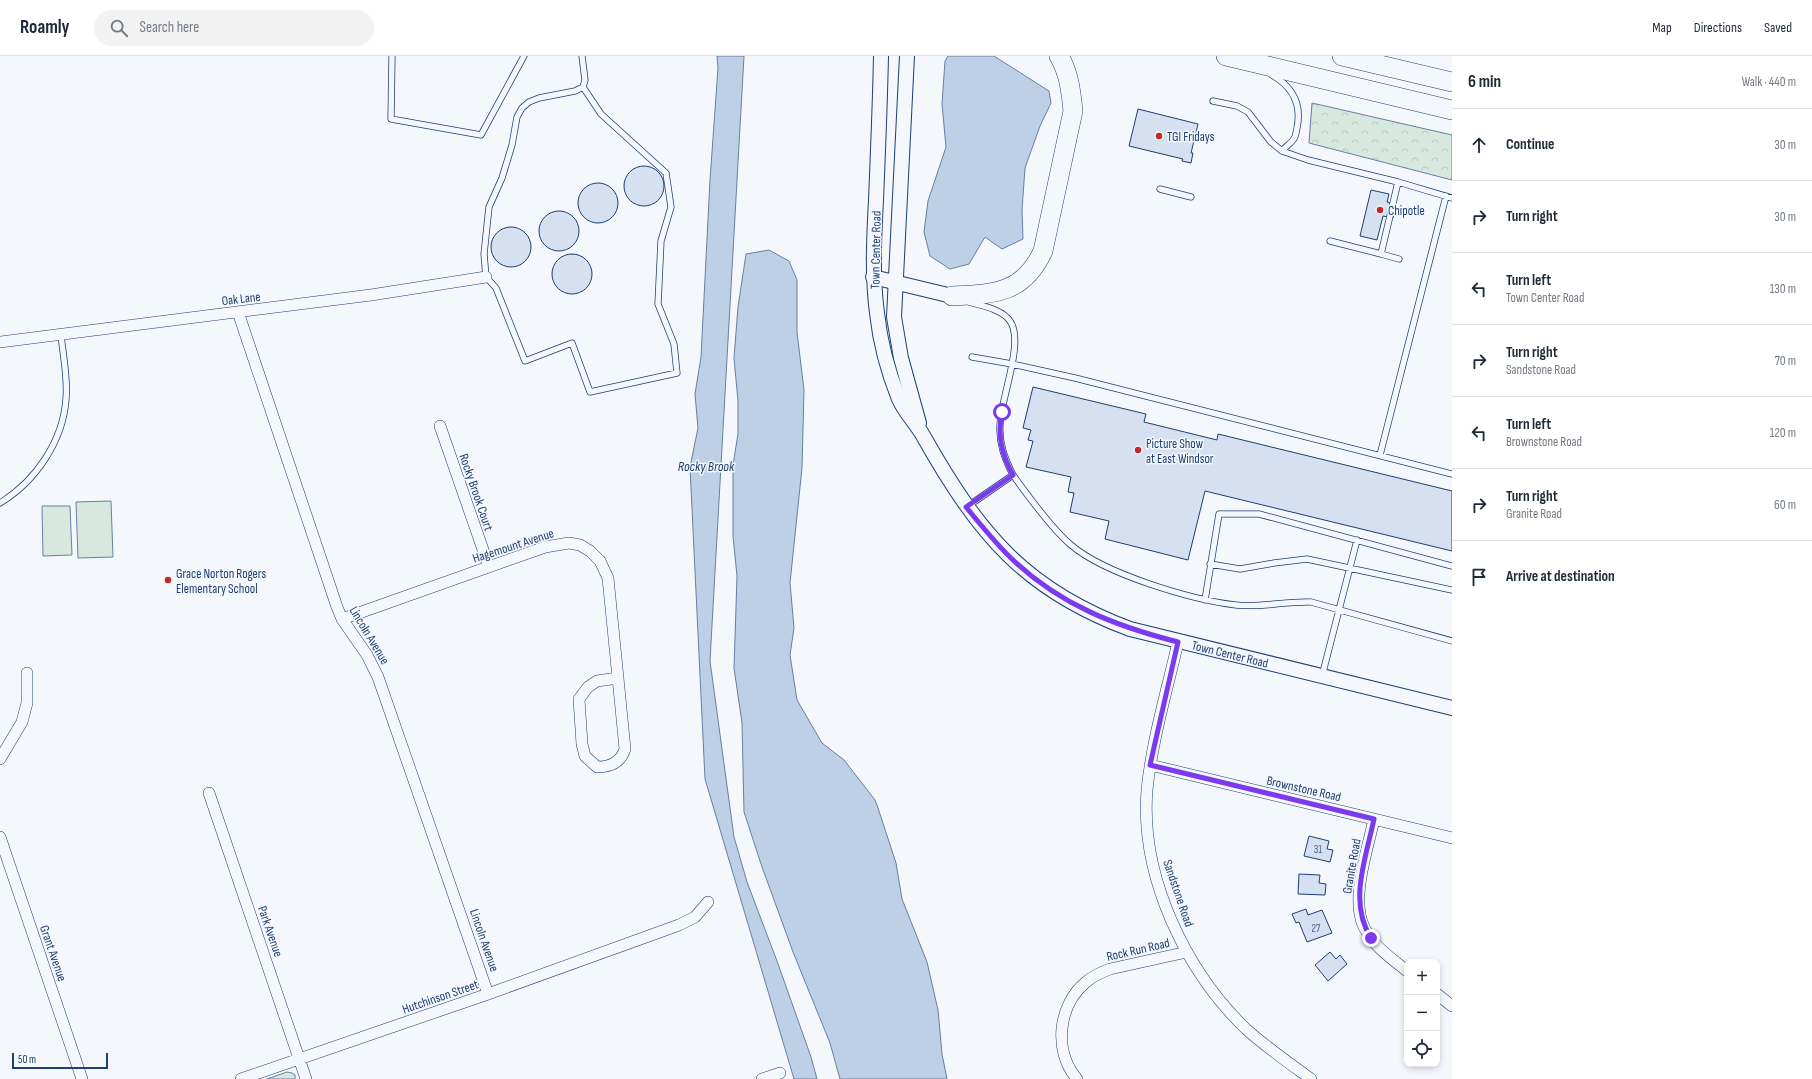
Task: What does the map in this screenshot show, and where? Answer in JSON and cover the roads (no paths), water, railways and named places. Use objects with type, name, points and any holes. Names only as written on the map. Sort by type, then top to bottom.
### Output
[{"type":"highway","points":[[952,296],[987,294],[1007,289],[1028,276],[1043,251],[1073,111],[1071,89],[1066,68],[1058,56]]},
{"type":"highway","points":[[1226,56],[1452,110]]},
{"type":"highway","points":[[1342,56],[1452,82]]},
{"type":"street","name":"Town Center Road","points":[[881,56],[873,277],[878,322],[884,352],[899,400],[922,433],[966,507],[992,539],[1030,576],[1056,594],[1104,620],[1130,629],[1178,642],[1452,708]]},
{"type":"street","name":"Town Center Road","points":[[906,56],[894,318],[901,358],[922,433]]},
{"type":"street","name":"Oak Lane","points":[[0,342],[371,295],[486,277]]},
{"type":"street","points":[[873,277],[952,296]]},
{"type":"street","name":"Lincoln Avenue","points":[[238,312],[342,620],[367,655],[378,677],[488,994]]},
{"type":"street","name":"Rocky Brook Court","points":[[440,426],[490,567]]},
{"type":"street","name":"Hagemount Avenue","points":[[342,620],[558,544],[569,543],[580,545],[590,551],[600,561],[608,578],[618,678],[624,749],[623,756],[618,761],[612,765],[597,767],[585,756],[582,744],[579,699],[588,687],[597,681],[618,678]]},
{"type":"street","name":"Sandstone Road","points":[[1178,642],[1150,765],[1147,792],[1147,818],[1153,863],[1167,909],[1187,952],[1216,996],[1247,1029],[1311,1079]]},
{"type":"street","points":[[0,759],[22,722],[27,703],[27,673]]},
{"type":"street","name":"Brownstone Road","points":[[1150,765],[1452,838]]},
{"type":"street","name":"Park Avenue","points":[[209,793],[306,1079]]},
{"type":"street","name":"Granite Road","points":[[1374,819],[1358,899],[1360,914],[1364,927],[1371,938],[1384,953],[1404,968]]},
{"type":"street","name":"Grant Avenue","points":[[0,837],[82,1079]]},
{"type":"street","name":"Hutchinson Street","points":[[241,1079],[488,994],[679,925],[695,916],[708,902]]},
{"type":"street","name":"Rock Run Road","points":[[1077,1079],[1066,1062],[1062,1047],[1061,1032],[1064,1015],[1076,992],[1085,983],[1098,974],[1110,969],[1187,952]]},
{"type":"street","points":[[1438,995],[1452,1006]]},
{"type":"street","points":[[762,1079],[780,1073]]},
{"type":"lane","points":[[392,56],[391,119],[481,135],[524,56]]},
{"type":"lane","points":[[582,56],[585,80],[583,87],[601,114],[666,173],[671,207],[660,241],[658,304],[674,344],[677,373],[590,392],[572,343],[526,361],[496,288],[486,277],[484,248],[489,207],[502,178],[512,145],[517,117],[522,108],[529,102],[539,98],[574,91],[583,87]]},
{"type":"lane","points":[[1247,61],[1278,79],[1288,87],[1297,101],[1299,116],[1294,139],[1282,151]]},
{"type":"lane","points":[[1213,101],[1237,106],[1248,112],[1271,142],[1282,151],[1308,160],[1398,182],[1449,197],[1380,455]]},
{"type":"lane","points":[[1381,254],[1398,182]]},
{"type":"lane","points":[[1160,189],[1191,197]]},
{"type":"lane","points":[[1330,242],[1399,259]]},
{"type":"lane","points":[[952,296],[999,311],[1010,321],[1015,337],[1012,364],[1000,424],[1002,450],[1013,475],[1059,532],[1071,545],[1084,554],[1114,570],[1205,600],[1236,605],[1264,605],[1293,601],[1311,602],[1452,641]]},
{"type":"lane","points":[[0,503],[14,495],[35,474],[51,449],[64,414],[66,398],[61,335]]},
{"type":"lane","points":[[972,357],[1075,378],[1452,474]]},
{"type":"lane","points":[[966,507],[1013,475]]},
{"type":"lane","points":[[1205,600],[1219,514],[1259,514],[1452,566]]},
{"type":"lane","points":[[1322,676],[1357,540]]},
{"type":"lane","points":[[1210,564],[1240,569],[1307,559],[1452,590]]},
{"type":"water","name":"Rocky Brook","points":[[717,56],[744,56],[710,661],[734,837],[747,882],[777,961],[811,1057],[817,1079],[794,1079],[705,779],[690,467],[698,428],[695,394],[701,357],[710,180],[718,68]]},
{"type":"water","points":[[948,56],[994,56],[1049,91],[1051,103],[1040,126],[1025,168],[1022,210],[1023,239],[1002,249],[985,237],[969,264],[950,269],[930,256],[924,232],[928,201],[946,147],[942,104],[945,61]]},
{"type":"water","points":[[769,250],[789,261],[797,280],[797,332],[804,390],[802,468],[790,583],[794,628],[790,655],[797,700],[822,743],[844,760],[875,800],[877,805],[896,863],[902,899],[927,962],[938,1010],[942,1054],[947,1079],[840,1079],[830,1043],[793,952],[744,812],[742,723],[734,668],[737,576],[733,536],[733,465],[738,434],[738,401],[734,358],[738,307],[746,254]]},
{"type":"place","name":"TGI Fridays","points":[[1159,136]]},
{"type":"place","name":"Chipotle","points":[[1380,210]]},
{"type":"place","name":"Picture Show at East Windsor","points":[[1138,450]]},
{"type":"place","name":"Grace Norton Rogers Elementary School","points":[[168,580]]}]
